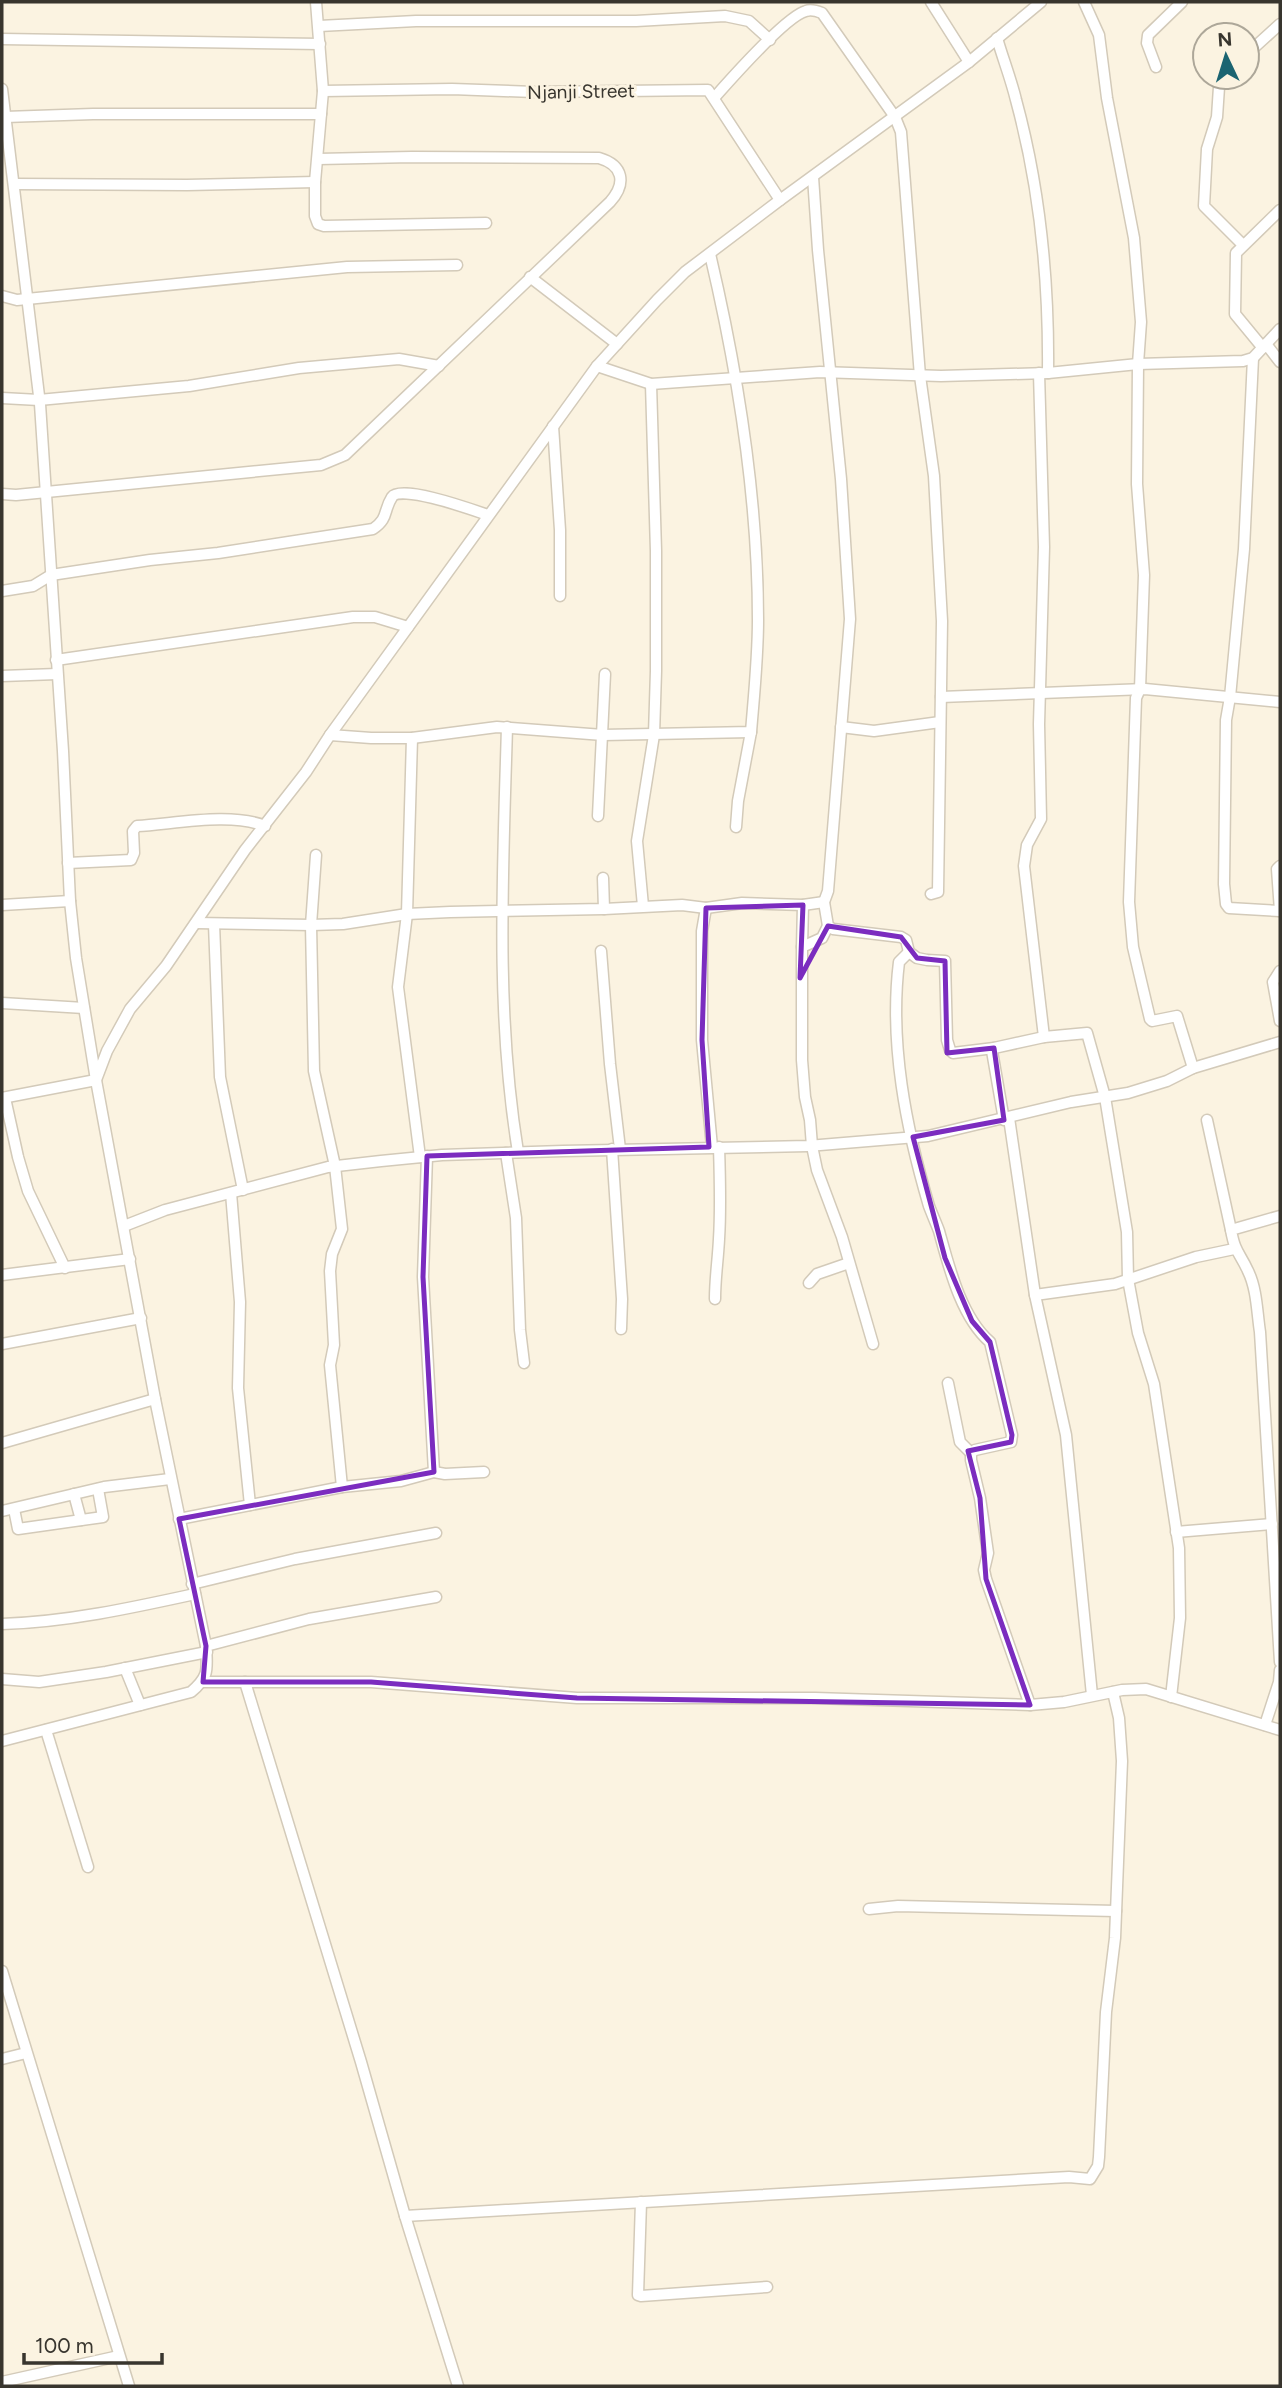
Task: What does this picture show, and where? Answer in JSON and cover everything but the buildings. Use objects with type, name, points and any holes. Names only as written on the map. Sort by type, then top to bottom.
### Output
[{"type":"street","points":[[316,2],[323,90],[315,182],[315,216],[318,224],[486,223]]},
{"type":"street","points":[[931,2],[970,62]]},
{"type":"street","points":[[96,1080],[107,1051],[130,1009],[166,966],[245,850],[306,772],[597,366],[685,272],[779,200],[970,62],[1041,2]]},
{"type":"street","points":[[1084,2],[1099,35],[1107,98],[1134,238],[1141,322],[1137,484],[1144,575],[1140,689],[1136,698],[1129,902],[1133,947],[1150,1019],[1152,1021],[1177,1016],[1193,1068]]},
{"type":"street","points":[[1156,67],[1147,43],[1148,35],[1182,2]]},
{"type":"street","points":[[779,200],[714,98],[770,40],[803,11],[822,13],[895,117],[901,132],[920,376],[934,476],[942,621],[938,892],[931,894]]},
{"type":"street","points":[[319,26],[416,21],[636,21],[725,16],[749,21],[770,40]]},
{"type":"street","points":[[1261,41],[1280,24]]},
{"type":"street","points":[[997,38],[1016,100],[1032,176],[1049,317],[1044,373],[1041,818],[1027,845],[1024,866],[1044,1037]]},
{"type":"street","points":[[2,39],[320,44]]},
{"type":"street","points":[[2,89],[39,400],[69,901],[96,1080],[208,1667],[202,1682],[191,1692],[2,1741]]},
{"type":"street","name":"Njanji Street","points":[[323,90],[452,89],[534,92],[700,89],[708,90],[714,98]]},
{"type":"street","points":[[1219,91],[1217,117],[1207,149],[1204,206],[1244,245]]},
{"type":"street","points":[[5,117],[93,114],[321,114]]},
{"type":"street","points":[[2,494],[16,495],[321,466],[345,455],[618,193],[621,183],[618,169],[611,161],[598,158],[318,159]]},
{"type":"street","points":[[802,947],[822,938],[828,926],[824,902],[828,891],[850,619],[813,177]]},
{"type":"street","points":[[14,184],[187,185],[315,182]]},
{"type":"street","points":[[1280,210],[1236,253],[1235,258],[1235,314],[1280,362]]},
{"type":"street","points":[[710,254],[728,329],[736,378],[750,485],[756,561],[757,661],[751,732],[736,827]]},
{"type":"street","points":[[2,296],[18,300],[347,267],[457,265]]},
{"type":"street","points":[[530,277],[617,344]]},
{"type":"street","points":[[597,366],[651,384],[830,372],[920,376],[1044,373],[1138,364],[1243,361],[1253,358],[1280,329]]},
{"type":"street","points":[[1253,358],[1244,549],[1226,720],[1224,825],[1226,904],[1229,908],[1280,911],[1280,866]]},
{"type":"street","points":[[2,398],[39,400],[189,386],[299,368],[399,359],[439,366]]},
{"type":"street","points":[[643,906],[637,841],[653,735],[656,551],[651,384]]},
{"type":"street","points":[[553,426],[560,518],[560,596]]},
{"type":"street","points":[[2,591],[33,586],[51,575],[373,529],[382,523],[395,494],[403,492],[488,515]]},
{"type":"street","points":[[56,660],[352,617],[375,617],[408,627]]},
{"type":"street","points":[[2,676],[57,674]]},
{"type":"street","points":[[598,816],[605,674]]},
{"type":"street","points":[[941,697],[1140,689],[1280,702]]},
{"type":"street","points":[[841,727],[874,731],[940,722]]},
{"type":"street","points":[[330,735],[412,738],[470,729],[507,727],[603,735],[751,732]]},
{"type":"street","points":[[507,727],[502,1007],[519,1152]]},
{"type":"street","points":[[412,738],[407,914],[398,987],[424,1157],[423,1277],[434,1472]]},
{"type":"street","points":[[68,863],[131,860],[134,853],[133,831],[137,826],[222,820],[255,822],[265,827]]},
{"type":"street","points":[[316,855],[311,925],[314,1070],[335,1166],[342,1229],[331,1254],[330,1271],[334,1315],[334,1345],[330,1365],[342,1487]]},
{"type":"street","points":[[603,878],[604,909]]},
{"type":"street","points":[[2,903],[69,901]]},
{"type":"street","points":[[197,923],[343,924],[407,914],[682,905],[706,908],[741,903],[803,905],[824,902]]},
{"type":"street","points":[[803,905],[802,1060],[812,1146],[817,1170],[842,1237],[873,1343]]},
{"type":"street","points":[[706,908],[702,931],[702,1040],[721,1200],[715,1299]]},
{"type":"street","points":[[214,924],[220,1077],[243,1189]]},
{"type":"street","points":[[828,926],[836,930],[901,937],[906,940],[909,952],[917,958],[945,961],[947,1040],[953,1053],[994,1048],[1044,1037],[1087,1033],[1105,1097],[1128,1243],[1128,1279],[1138,1333],[1154,1384],[1181,1571],[1180,1618],[1171,1697]]},
{"type":"street","points":[[601,951],[616,1149],[621,1329]]},
{"type":"street","points":[[909,952],[899,962],[896,1027],[904,1099],[930,1207],[946,1258],[972,1321],[990,1342],[1012,1435],[1011,1442],[971,1453]]},
{"type":"street","points":[[1280,971],[1273,982],[1280,1021]]},
{"type":"street","points":[[2,1003],[84,1008]]},
{"type":"street","points":[[124,1226],[165,1210],[335,1166],[424,1157],[519,1152],[812,1146],[928,1136],[1059,1105],[1128,1093],[1167,1081],[1193,1068],[1280,1042]]},
{"type":"street","points":[[994,1048],[992,1051],[1035,1294],[1066,1435],[1092,1695]]},
{"type":"street","points":[[65,1268],[28,1191],[3,1098],[96,1080]]},
{"type":"street","points":[[1207,1120],[1234,1249],[1248,1270],[1257,1312],[1280,1662]]},
{"type":"street","points":[[506,1153],[516,1217],[520,1330],[524,1363]]},
{"type":"street","points":[[231,1193],[240,1302],[238,1388],[250,1505]]},
{"type":"street","points":[[1231,1230],[1280,1216]]},
{"type":"street","points":[[1035,1294],[1115,1283],[1196,1257],[1234,1249]]},
{"type":"street","points":[[2,1275],[130,1259]]},
{"type":"street","points":[[809,1283],[817,1274],[849,1263]]},
{"type":"street","points":[[2,1344],[141,1318]]},
{"type":"street","points":[[948,1383],[960,1443],[971,1453],[981,1498],[988,1553],[984,1570],[986,1578],[1030,1705]]},
{"type":"street","points":[[2,1443],[155,1399]]},
{"type":"street","points":[[178,1519],[342,1487],[401,1481],[434,1472],[484,1472]]},
{"type":"street","points":[[2,1511],[98,1489],[170,1479]]},
{"type":"street","points":[[14,1509],[18,1529],[103,1517],[98,1489]]},
{"type":"street","points":[[74,1494],[81,1520]]},
{"type":"street","points":[[1176,1532],[1272,1524]]},
{"type":"street","points":[[2,1624],[38,1623],[120,1610],[295,1559],[436,1533]]},
{"type":"street","points":[[2,1679],[39,1682],[125,1668],[206,1649],[309,1619],[436,1597]]},
{"type":"street","points":[[125,1668],[140,1705]]},
{"type":"street","points":[[1265,1725],[1279,1682],[1280,1670]]},
{"type":"street","points":[[202,1682],[371,1682],[577,1698],[815,1698],[1030,1705],[1146,1689],[1280,1730]]},
{"type":"street","points":[[245,1682],[361,2062],[404,2216],[458,2386]]},
{"type":"street","points":[[404,2216],[1069,2177],[1090,2179],[1098,2166],[1099,2157],[1106,2012],[1116,1911],[1122,1761],[1119,1718],[1113,1692]]},
{"type":"street","points":[[46,1730],[88,1867]]},
{"type":"street","points":[[869,1909],[911,1906],[1116,1911]]},
{"type":"street","points":[[2,1971],[130,2386]]},
{"type":"street","points":[[2,2059],[26,2053]]},
{"type":"street","points":[[641,2202],[638,2295],[767,2287]]},
{"type":"street","points":[[2,2382],[119,2356]]},
{"type":"highlighted area","points":[[803,905],[800,978],[828,926],[901,937],[917,958],[945,961],[947,1053],[994,1048],[1004,1120],[913,1137],[945,1258],[972,1321],[990,1342],[1012,1435],[1011,1442],[968,1451],[980,1498],[986,1579],[1030,1705],[577,1698],[371,1682],[203,1682],[206,1646],[179,1519],[434,1472],[423,1277],[427,1156],[709,1147],[702,1040],[706,908]]}]
